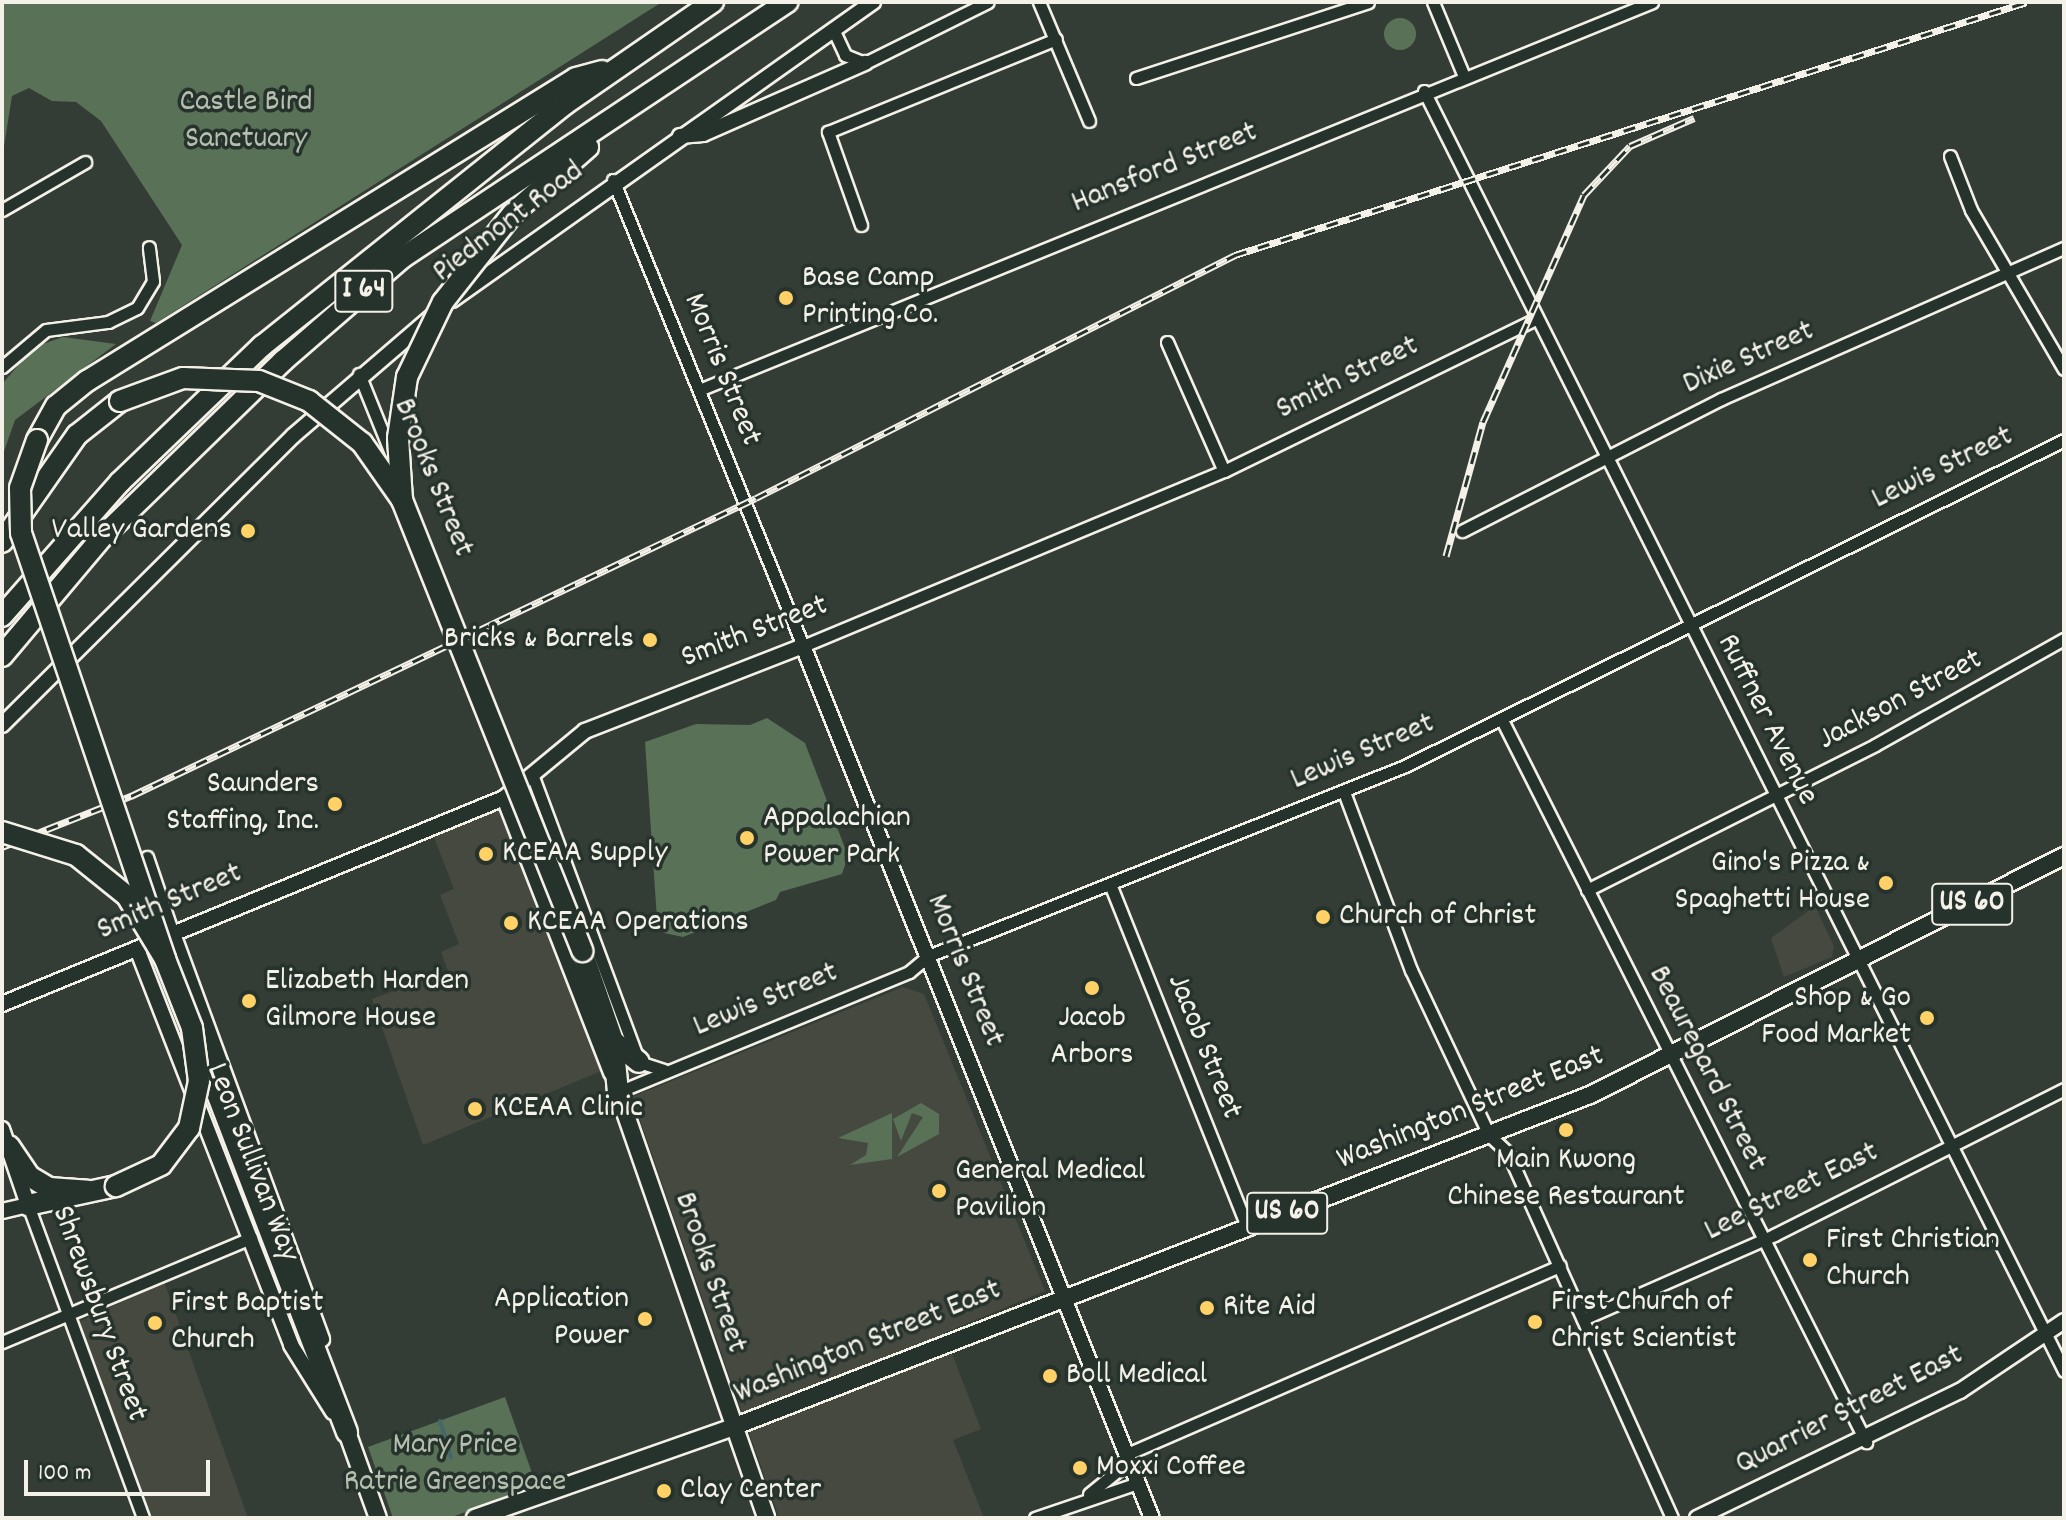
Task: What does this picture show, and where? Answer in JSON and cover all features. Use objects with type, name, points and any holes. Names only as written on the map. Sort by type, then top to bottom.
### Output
[{"type":"highway","name":"I 64","points":[[2,616],[120,482],[262,346],[383,243],[618,66],[713,2]]},
{"type":"highway","name":"I 64","points":[[2,656],[103,536],[283,361],[390,269],[733,33],[788,2]]},
{"type":"highway","points":[[402,500],[398,438],[407,377],[443,302],[513,213],[733,33]]},
{"type":"highway","points":[[347,1432],[165,959],[21,533],[20,488],[37,440],[56,406],[87,381],[576,78],[618,66]]},
{"type":"highway","points":[[2,542],[77,435],[120,401],[164,382],[210,376],[289,391],[340,423],[402,500],[582,951],[613,1041],[618,1092]]},
{"type":"highway","points":[[2,832],[48,843],[102,872],[127,896],[165,959]]},
{"type":"highway","points":[[28,1205],[116,1186],[161,1165],[189,1128],[199,1081],[192,1028]]},
{"type":"highway","points":[[613,1041],[639,1062]]},
{"type":"highway","points":[[5,1137],[29,1176],[49,1188],[88,1191]]},
{"type":"main road","name":"Washington Street East","points":[[475,1518],[733,1427],[1063,1296],[1248,1229],[1489,1135],[1670,1056],[1861,962],[2064,856]]},
{"type":"main road","name":"Brooks Street","points":[[618,1092],[766,1518]]},
{"type":"main road","name":"Leon Sullivan Way","points":[[347,1432],[378,1518]]},
{"type":"street","name":"Piedmont Road","points":[[2,725],[359,374],[613,180],[873,2]]},
{"type":"street","points":[[676,137],[703,134],[865,63],[988,2]]},
{"type":"street","points":[[1039,2],[1089,121]]},
{"type":"street","points":[[1136,78],[1368,2]]},
{"type":"street","points":[[1433,2],[1463,74]]},
{"type":"street","name":"Hansford Street","points":[[699,390],[1463,74],[1652,2]]},
{"type":"street","points":[[833,29],[845,55],[865,63]]},
{"type":"street","points":[[861,225],[828,132],[1056,39]]},
{"type":"street","name":"Ruffner Avenue","points":[[1424,91],[1535,319],[2064,1371]]},
{"type":"street","points":[[1950,156],[2008,273],[2064,369]]},
{"type":"street","points":[[2,210],[85,162]]},
{"type":"street","name":"Morris Street","points":[[613,180],[1152,1518]]},
{"type":"street","points":[[2,367],[46,330],[108,322],[137,308],[153,281],[149,247]]},
{"type":"street","name":"Dixie Street","points":[[1462,531],[1604,457],[2064,248]]},
{"type":"street","name":"Smith Street","points":[[2,1004],[504,798],[585,731],[803,646],[1224,471],[1535,319]]},
{"type":"street","points":[[1167,342],[1224,471]]},
{"type":"street","name":"Brooks Street","points":[[359,374],[452,603]]},
{"type":"street","name":"Lewis Street","points":[[618,1092],[664,1070],[909,972],[928,956],[1344,792],[1502,720],[1687,621],[2064,440]]},
{"type":"street","name":"Jackson Street","points":[[1587,890],[1774,796],[2064,639]]},
{"type":"street","name":"Beauregard Street","points":[[1502,720],[1866,1442]]},
{"type":"street","points":[[533,777],[639,1062]]},
{"type":"street","points":[[1344,792],[1411,970],[1489,1135],[1508,1153],[1672,1518]]},
{"type":"street","points":[[504,798],[618,1092]]},
{"type":"street","name":"Leon Sullivan Way","points":[[147,857],[327,1354],[347,1432]]},
{"type":"street","name":"Jacob Street","points":[[1110,884],[1248,1229]]},
{"type":"street","name":"Leon Sullivan Way","points":[[137,949],[291,1345],[347,1432]]},
{"type":"street","name":"Lewis Street","points":[[639,1062],[664,1070]]},
{"type":"street","name":"Lee Street East","points":[[1583,1319],[1763,1237],[2064,1089]]},
{"type":"street","name":"Shrewsbury Street","points":[[5,1137],[143,1518]]},
{"type":"street","points":[[2,1211],[28,1205]]},
{"type":"street","points":[[2,1342],[251,1238]]},
{"type":"street","points":[[1089,1494],[1119,1470],[1127,1454],[1560,1266]]},
{"type":"street","name":"Quarrier Street East","points":[[1697,1518],[1866,1442],[2064,1321]]},
{"type":"street","points":[[1035,1518],[1089,1494],[1138,1483]]},
{"type":"shaded area","points":[[500,799],[604,1070],[423,1145],[372,999],[448,971],[441,952],[459,944],[440,895],[454,889],[431,830]]},
{"type":"shaded area","points":[[1815,906],[1834,946],[1832,957],[1784,977],[1771,938]]},
{"type":"shaded area","points":[[903,987],[924,994],[1045,1291],[944,1333],[981,1429],[953,1440],[984,1518],[779,1518],[632,1097]]},
{"type":"shaded area","points":[[164,1282],[248,1518],[152,1518],[79,1322]]},
{"type":"green space","name":"Castle Bird Sanctuary","points":[[2,2],[662,2],[156,323],[150,321],[182,245],[101,121],[76,102],[52,101],[29,88],[12,96],[2,159]]},
{"type":"green space","points":[[1400,18],[1411,23],[1416,34],[1411,45],[1400,50],[1389,45],[1384,34],[1389,23]]},
{"type":"green space","points":[[63,337],[116,344],[15,420],[2,457],[2,384],[34,347]]},
{"type":"green space","name":"Appalachian Power Park","points":[[767,718],[805,743],[848,856],[842,874],[780,892],[776,900],[683,937],[664,933],[657,919],[645,742],[696,724],[750,725]]},
{"type":"green space","points":[[921,1103],[939,1114],[939,1134],[897,1157],[923,1117],[912,1113],[901,1141],[893,1119]]},
{"type":"green space","points":[[892,1113],[892,1159],[850,1165],[866,1155],[868,1143],[838,1138]]},
{"type":"green space","name":"Mary Price Ratrie Greenspace","points":[[505,1397],[536,1484],[450,1518],[393,1518],[368,1447]]},
{"type":"waterway","points":[[440,1421],[451,1457]]},
{"type":"railway","points":[[2,847],[131,796],[756,498],[1235,255],[2027,2]]},
{"type":"railway","points":[[1446,556],[1483,422],[1584,195],[1630,146],[1694,118]]},
{"type":"place","name":"Base Camp Printing Co.","points":[[786,298]]},
{"type":"place","name":"Valley Gardens","points":[[248,531]]},
{"type":"place","name":"Bricks & Barrels","points":[[650,640]]},
{"type":"place","name":"Saunders Staffing, Inc.","points":[[335,804]]},
{"type":"place","name":"Appalachian Power Park","points":[[747,838]]},
{"type":"place","name":"KCEAA Supply","points":[[486,854]]},
{"type":"place","name":"Gino's Pizza & Spaghetti House","points":[[1886,883]]},
{"type":"place","name":"Church of Christ","points":[[1323,917]]},
{"type":"place","name":"KCEAA Operations","points":[[511,923]]},
{"type":"place","name":"Jacob Arbors","points":[[1092,988]]},
{"type":"place","name":"Elizabeth Harden Gilmore House","points":[[249,1001]]},
{"type":"place","name":"Shop & Go Food Market","points":[[1927,1018]]},
{"type":"place","name":"KCEAA Clinic","points":[[475,1109]]},
{"type":"place","name":"Main Kwong Chinese Restaurant","points":[[1566,1130]]},
{"type":"place","name":"General Medical Pavilion","points":[[939,1191]]},
{"type":"place","name":"First Christian Church","points":[[1810,1260]]},
{"type":"place","name":"Rite Aid","points":[[1207,1308]]},
{"type":"place","name":"Application Power","points":[[645,1319]]},
{"type":"place","name":"First Church of Christ Scientist","points":[[1535,1322]]},
{"type":"place","name":"First Baptist Church","points":[[155,1323]]},
{"type":"place","name":"Boll Medical","points":[[1050,1376]]},
{"type":"place","name":"Moxxi Coffee","points":[[1080,1468]]},
{"type":"place","name":"Clay Center","points":[[664,1491]]}]
